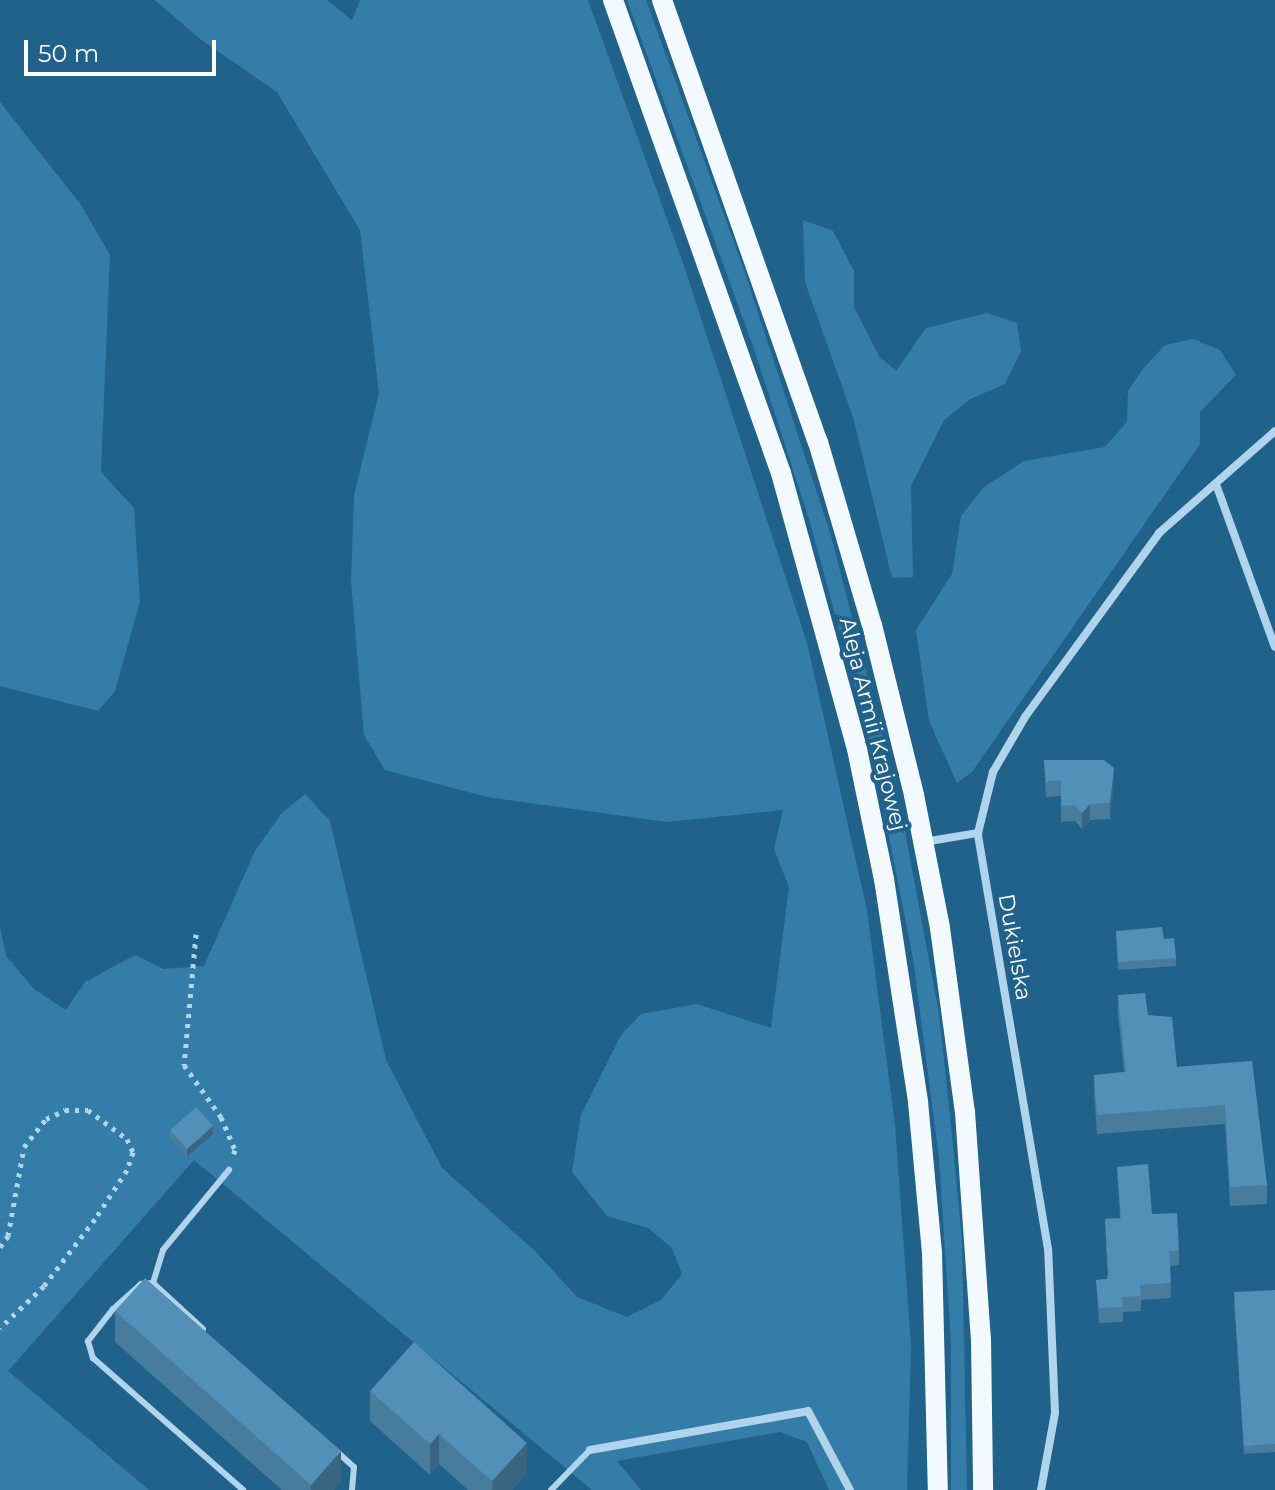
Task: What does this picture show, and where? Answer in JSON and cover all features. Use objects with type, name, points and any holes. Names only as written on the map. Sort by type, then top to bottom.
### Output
[{"type":"main road","name":"Aleja Armii Krajowej","points":[[613,0],[761,413],[857,749],[899,963],[923,1145],[937,1344],[938,1490]]},
{"type":"main road","name":"Aleja Armii Krajowej","points":[[662,0],[837,501],[895,712],[924,842],[953,1015],[968,1148],[981,1339],[983,1490]]},
{"type":"street","name":"Dukielska","points":[[1041,1490],[1055,1413],[1048,1249],[978,833],[993,772],[1025,717],[1159,533],[1217,487],[1275,431]]},
{"type":"street","points":[[1217,487],[1275,647]]},
{"type":"street","points":[[924,842],[978,833]]},
{"type":"street","points":[[590,1450],[808,1411],[850,1490]]},
{"type":"lane","points":[[153,1283],[163,1250],[229,1170]]},
{"type":"lane","points":[[209,1334],[153,1283],[141,1284],[113,1309],[88,1341],[93,1358],[243,1490]]},
{"type":"lane","points":[[331,1446],[354,1467],[352,1490]]},
{"type":"lane","points":[[551,1490],[590,1450]]},
{"type":"path","points":[[196,934],[184,1065],[221,1117],[235,1150],[229,1170]]},
{"type":"path","points":[[0,1247],[8,1236],[24,1147],[46,1119],[65,1110],[88,1110],[127,1139],[133,1152],[127,1170],[95,1219],[44,1286],[0,1328]]},
{"type":"shaded area","points":[[155,0],[327,0],[352,20],[360,0],[588,0],[684,266],[807,643],[867,910],[895,1125],[911,1346],[907,1490],[829,1490],[807,1442],[780,1432],[617,1461],[641,1490],[592,1490],[194,1160],[8,1371],[149,1490],[0,1490],[0,927],[6,956],[34,989],[66,1010],[85,982],[135,955],[163,969],[204,966],[255,851],[281,814],[305,794],[330,821],[386,1060],[442,1168],[535,1251],[577,1297],[627,1317],[661,1300],[682,1274],[672,1248],[648,1228],[607,1216],[572,1172],[581,1115],[621,1035],[641,1014],[697,1004],[771,1028],[789,887],[774,849],[783,810],[667,822],[487,797],[385,770],[364,735],[351,582],[354,495],[379,393],[360,230],[277,92],[200,39]]},
{"type":"shaded area","points":[[627,0],[646,0],[745,273],[831,536],[899,799],[939,1014],[950,1116],[962,1239],[967,1490],[951,1490],[951,1342],[939,1158],[913,958],[871,746],[809,519],[754,349]]},
{"type":"shaded area","points":[[0,102],[81,205],[110,255],[101,472],[134,508],[140,601],[115,691],[98,711],[0,686]]},
{"type":"shaded area","points":[[803,220],[833,231],[854,271],[854,307],[879,356],[896,371],[926,328],[987,313],[1017,323],[1021,351],[1005,384],[970,399],[944,420],[911,486],[913,577],[892,578],[853,417],[805,282]]},
{"type":"shaded area","points":[[1193,339],[1220,350],[1236,375],[1200,412],[1200,444],[972,772],[957,783],[929,721],[916,630],[952,574],[961,516],[984,487],[1024,461],[1105,447],[1127,422],[1128,391],[1142,370],[1165,345]]},
{"type":"building","points":[[1044,760],[1104,760],[1114,768],[1110,803],[1090,804],[1082,813],[1075,805],[1061,806],[1061,780],[1046,782]]},
{"type":"building","points":[[1162,927],[1164,939],[1174,938],[1176,958],[1118,962],[1116,931]]},
{"type":"building","points":[[1145,993],[1148,1015],[1172,1017],[1177,1067],[1252,1061],[1267,1185],[1230,1187],[1225,1105],[1097,1115],[1094,1075],[1126,1072],[1118,995]]},
{"type":"building","points":[[196,1107],[213,1126],[187,1149],[170,1130]]},
{"type":"building","points":[[1148,1164],[1152,1214],[1177,1213],[1179,1250],[1169,1251],[1171,1283],[1140,1285],[1141,1296],[1122,1297],[1123,1307],[1099,1308],[1096,1280],[1107,1279],[1108,1273],[1105,1219],[1121,1218],[1117,1167]]},
{"type":"building","points":[[145,1278],[341,1451],[311,1485],[115,1311]]},
{"type":"building","points":[[1275,1290],[1275,1444],[1244,1446],[1234,1292]]},
{"type":"building","points":[[414,1342],[527,1443],[492,1481],[439,1434],[430,1444],[370,1391]]}]
